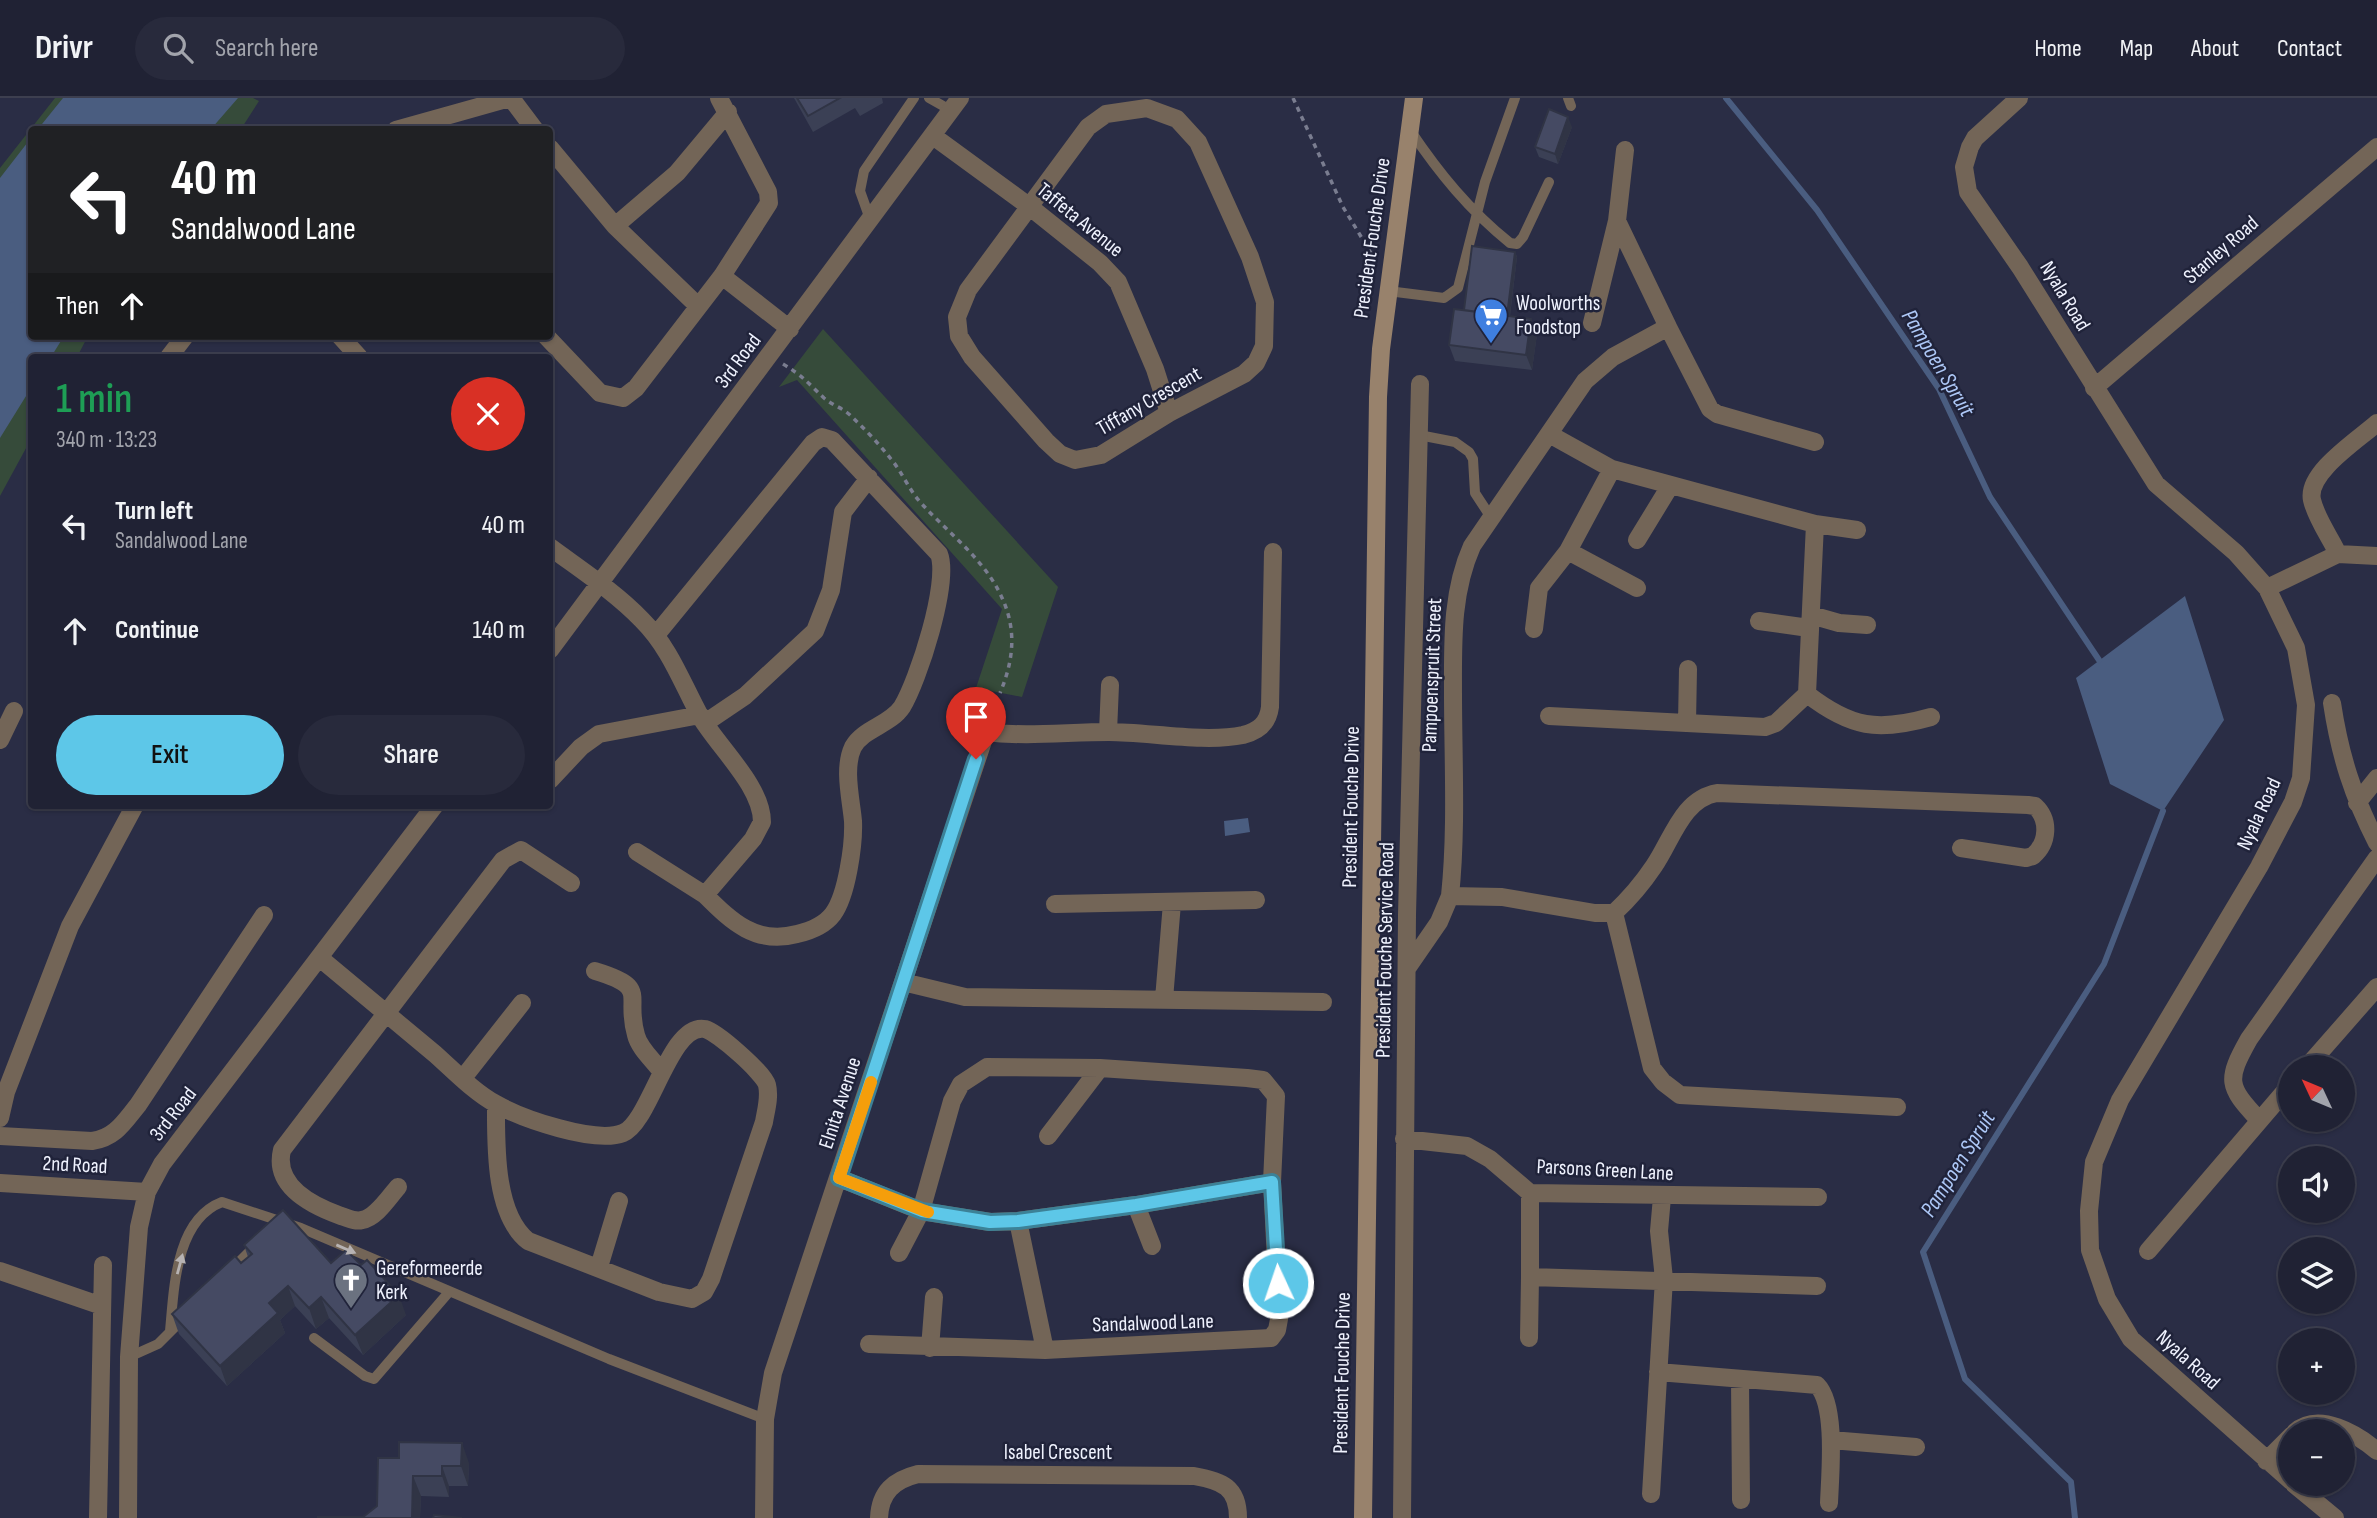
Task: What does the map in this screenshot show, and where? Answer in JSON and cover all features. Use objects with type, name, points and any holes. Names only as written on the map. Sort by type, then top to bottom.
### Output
[{"type":"street","points":[[411,126],[511,98],[533,126]]},
{"type":"street","name":"President Fouche Drive","points":[[1363,1518],[1378,397],[1389,285],[1414,98]]},
{"type":"street","name":"Nyala Road","points":[[2019,98],[1975,138],[1967,153],[1964,167],[1968,191],[2020,267],[2156,484],[2236,553],[2267,588],[2296,648],[2301,673],[2306,705],[2301,778],[2294,802],[2265,856],[2120,1100],[2094,1162],[2089,1211],[2090,1250],[2095,1271],[2118,1321],[2132,1339],[2278,1471]]},
{"type":"street","points":[[550,340],[600,393],[623,398],[636,388],[722,276],[769,204],[768,192],[723,105],[677,173],[615,226]]},
{"type":"street","name":"3rd Road","points":[[553,646],[956,105]]},
{"type":"street","name":"Tiffany Crescent","points":[[1147,108],[1170,114],[1186,126],[1198,142],[1250,257],[1265,302],[1264,346],[1256,363],[1244,374],[1169,413],[1101,455],[1075,460],[1067,457],[1046,441],[972,357],[959,336],[957,317],[968,290],[1088,127],[1106,114],[1147,108]]},
{"type":"street","name":"Taffeta Avenue","points":[[933,136],[1030,207],[1100,263],[1118,282],[1156,369],[1169,413]]},
{"type":"street","name":"Stanley Road","points":[[2094,388],[2377,147]]},
{"type":"street","points":[[1592,323],[1617,222],[1625,149]]},
{"type":"street","points":[[553,152],[615,226],[698,306]]},
{"type":"street","points":[[1617,222],[1710,409],[1717,414],[1815,442]]},
{"type":"street","points":[[722,276],[790,330]]},
{"type":"street","name":"Pampoenspruit Street","points":[[1408,967],[1439,922],[1450,896],[1455,610],[1463,566],[1472,546],[1577,390],[1595,370],[1639,340],[1668,327]]},
{"type":"street","points":[[171,354],[182,340]]},
{"type":"street","points":[[344,340],[356,354]]},
{"type":"street","name":"President Fouche Service Road","points":[[1402,1518],[1404,1139],[1420,384]]},
{"type":"street","points":[[2338,554],[2315,506],[2312,485],[2319,473],[2377,423]]},
{"type":"street","points":[[1549,434],[1612,469],[1815,524],[1857,530]]},
{"type":"street","points":[[637,852],[705,895],[745,931],[762,936],[790,936],[812,930],[834,913],[851,856],[853,825],[849,767],[853,748],[901,708],[928,634],[942,578],[942,561],[933,545],[832,440],[818,439],[656,635]]},
{"type":"street","points":[[1534,629],[1539,588],[1568,551],[1612,469]]},
{"type":"street","points":[[553,777],[581,747],[599,734],[702,719],[745,696],[815,631],[831,590],[843,512],[869,478]]},
{"type":"street","points":[[1637,540],[1670,486]]},
{"type":"street","points":[[1549,716],[1765,727],[1776,723],[1807,694],[1815,524]]},
{"type":"street","points":[[553,549],[635,612],[656,635],[672,659],[702,719],[744,778],[762,812],[762,822],[753,839],[705,895]]},
{"type":"street","points":[[1568,551],[1637,588]]},
{"type":"street","points":[[985,733],[1021,736],[1108,732],[1232,736],[1252,732],[1265,724],[1270,707],[1273,552]]},
{"type":"street","points":[[2267,588],[2338,554],[2377,556]]},
{"type":"street","points":[[1759,621],[1867,625]]},
{"type":"street","points":[[1687,723],[1688,669]]},
{"type":"street","points":[[1108,732],[1110,685]]},
{"type":"street","points":[[1807,694],[1834,714],[1861,724],[1899,726],[1931,717]]},
{"type":"street","points":[[2332,703],[2340,752],[2357,803],[2377,844]]},
{"type":"street","name":"Elnita Avenue","points":[[764,1518],[765,1419],[773,1373],[994,708]]},
{"type":"street","points":[[0,740],[14,711]]},
{"type":"street","points":[[2357,803],[2377,778]]},
{"type":"street","points":[[1450,896],[1502,897],[1595,914],[1614,913],[1654,867],[1687,810],[1705,795],[1717,793],[2028,804],[2035,806],[2044,817],[2043,841],[2033,856],[2026,858],[1961,848]]},
{"type":"street","points":[[0,1118],[6,1092],[70,926],[133,809]]},
{"type":"street","name":"3rd Road","points":[[128,1518],[129,1357],[139,1227],[147,1192],[162,1164],[321,959],[432,809]]},
{"type":"street","points":[[398,1187],[371,1217],[358,1221],[318,1208],[299,1195],[287,1181],[279,1161],[282,1150],[503,860],[513,852],[521,850],[571,883]]},
{"type":"street","points":[[2259,1120],[2235,1092],[2231,1078],[2236,1062],[2249,1039],[2377,858]]},
{"type":"street","points":[[1055,904],[1256,900]]},
{"type":"street","points":[[1164,999],[1172,903]]},
{"type":"street","points":[[1614,913],[1652,1068],[1669,1088],[1680,1095],[1897,1107]]},
{"type":"street","points":[[0,1136],[92,1141],[106,1139],[118,1129],[138,1105],[264,915]]},
{"type":"street","points":[[321,959],[496,1104],[550,1126],[610,1137],[626,1133],[639,1120],[661,1071],[684,1040],[695,1030],[705,1029],[719,1037],[764,1077],[768,1097],[764,1122],[711,1279],[704,1292],[692,1299],[659,1292],[528,1241],[514,1228],[496,1155],[496,1104]]},
{"type":"street","points":[[595,971],[622,980],[628,985],[634,1003],[636,1038],[661,1071]]},
{"type":"street","points":[[903,982],[965,997],[1323,1002]]},
{"type":"street","points":[[2317,1055],[2377,987]]},
{"type":"street","points":[[463,1078],[522,1003]]},
{"type":"street","name":"Sandalwood Lane","points":[[869,1344],[1045,1350],[1271,1338],[1277,1330],[1279,1308],[1272,1182],[1276,1096],[1263,1080],[1100,1068],[987,1067],[969,1077],[952,1101],[922,1211],[899,1253]]},
{"type":"street","points":[[1048,1136],[1100,1068]]},
{"type":"street","points":[[2148,1251],[2278,1099]]},
{"type":"street","name":"Parsons Green Lane","points":[[1404,1139],[1467,1146],[1490,1159],[1530,1193],[1662,1197],[1818,1197]]},
{"type":"street","points":[[839,1178],[922,1211],[977,1220],[1018,1221],[1272,1182]]},
{"type":"street","name":"2nd Road","points":[[0,1184],[147,1192]]},
{"type":"street","points":[[1529,1338],[1530,1193]]},
{"type":"street","points":[[1651,1494],[1664,1279],[1659,1231],[1662,1197]]},
{"type":"street","points":[[599,1267],[619,1200]]},
{"type":"street","points":[[1136,1205],[1152,1246]]},
{"type":"street","points":[[1018,1221],[1045,1350]]},
{"type":"street","points":[[98,1518],[103,1265]]},
{"type":"street","points":[[0,1270],[102,1306]]},
{"type":"street","points":[[1530,1277],[1664,1279],[1816,1286]]},
{"type":"street","points":[[930,1348],[934,1297]]},
{"type":"street","points":[[1658,1373],[1817,1385],[1824,1396],[1831,1440],[1829,1503]]},
{"type":"street","points":[[1740,1380],[1741,1500]]},
{"type":"street","points":[[2355,1437],[2377,1451]]},
{"type":"street","points":[[1831,1440],[1916,1447]]},
{"type":"street","points":[[2266,1461],[2278,1449]]},
{"type":"street","name":"Isabel Crescent","points":[[879,1518],[882,1496],[888,1488],[918,1474],[1194,1476],[1222,1483],[1238,1502],[1238,1518]]},
{"type":"street","name":"Nyala Road","points":[[2308,1496],[2335,1518]]},
{"type":"lane","points":[[871,220],[860,194],[864,171],[914,98]]},
{"type":"lane","points":[[929,98],[956,105]]},
{"type":"lane","points":[[1389,285],[1444,299],[1458,288],[1476,215],[1515,98]]},
{"type":"lane","points":[[1410,130],[1439,173],[1476,215],[1510,243],[1517,244],[1549,182]]},
{"type":"lane","points":[[1419,435],[1454,442],[1469,452],[1473,459],[1475,493],[1492,519]]},
{"type":"lane","points":[[170,1331],[174,1286],[181,1256],[201,1214],[222,1202],[284,1223],[681,1389],[765,1419]]},
{"type":"lane","points":[[274,1229],[284,1223]]},
{"type":"lane","points":[[226,1274],[265,1236]]},
{"type":"lane","points":[[314,1339],[365,1376],[374,1379],[449,1293]]},
{"type":"lane","points":[[129,1357],[158,1344],[180,1322]]},
{"type":"path","points":[[1293,98],[1349,218],[1389,285]]},
{"type":"green space","points":[[55,98],[253,98],[259,101],[243,126],[33,126]]},
{"type":"green space","points":[[28,132],[28,340],[86,340],[79,354],[28,354],[28,445],[0,496],[0,168]]},
{"type":"green space","points":[[823,329],[1058,587],[1022,697],[976,688],[1002,609],[797,380],[779,387]]},
{"type":"water","points":[[63,98],[238,98],[214,126],[40,126]]},
{"type":"water","points":[[28,142],[28,340],[62,340],[53,354],[28,354],[28,393],[0,438],[0,178]]},
{"type":"water","points":[[2185,596],[2224,720],[2163,811],[2110,784],[2076,678]]},
{"type":"water","points":[[1248,818],[1250,832],[1225,836],[1224,821]]},
{"type":"building","points":[[797,98],[840,98],[808,116]]},
{"type":"building","points":[[1549,109],[1568,117],[1555,154],[1535,147]]},
{"type":"building","points":[[1472,246],[1515,252],[1507,316],[1464,310]]},
{"type":"building","points":[[1454,309],[1531,319],[1526,355],[1449,345]]},
{"type":"building","name":"Gereformeerde Kerk","points":[[283,1210],[331,1263],[346,1250],[361,1265],[367,1260],[399,1295],[355,1335],[321,1297],[309,1308],[288,1286],[269,1303],[278,1313],[220,1366],[172,1314],[235,1256],[241,1263],[252,1254],[244,1245]]},
{"type":"building","points":[[399,1442],[462,1443],[461,1466],[442,1466],[442,1476],[413,1476],[412,1518],[318,1518],[363,1517],[377,1506],[378,1458],[399,1458]]},
{"type":"building","points":[[434,1515],[462,1518],[433,1518]]},
{"type":"waterway","name":"Pampoen Spruit","points":[[1726,98],[1817,210],[1939,389],[1990,497],[2099,660]]},
{"type":"waterway","name":"Pampoen Spruit","points":[[2075,1518],[2071,1482],[1965,1379],[1923,1252],[2104,964],[2163,811]]},
{"type":"slow traffic","points":[[871,1082],[839,1178],[928,1212]]},
{"type":"place","name":"Woolworths Foodstop","points":[[1491,345]]},
{"type":"place","name":"Gereformeerde Kerk","points":[[351,1310]]},
{"type":"route","points":[[976,759],[839,1178],[922,1211],[990,1222],[1018,1221],[1136,1205],[1272,1182],[1278,1283]]}]
